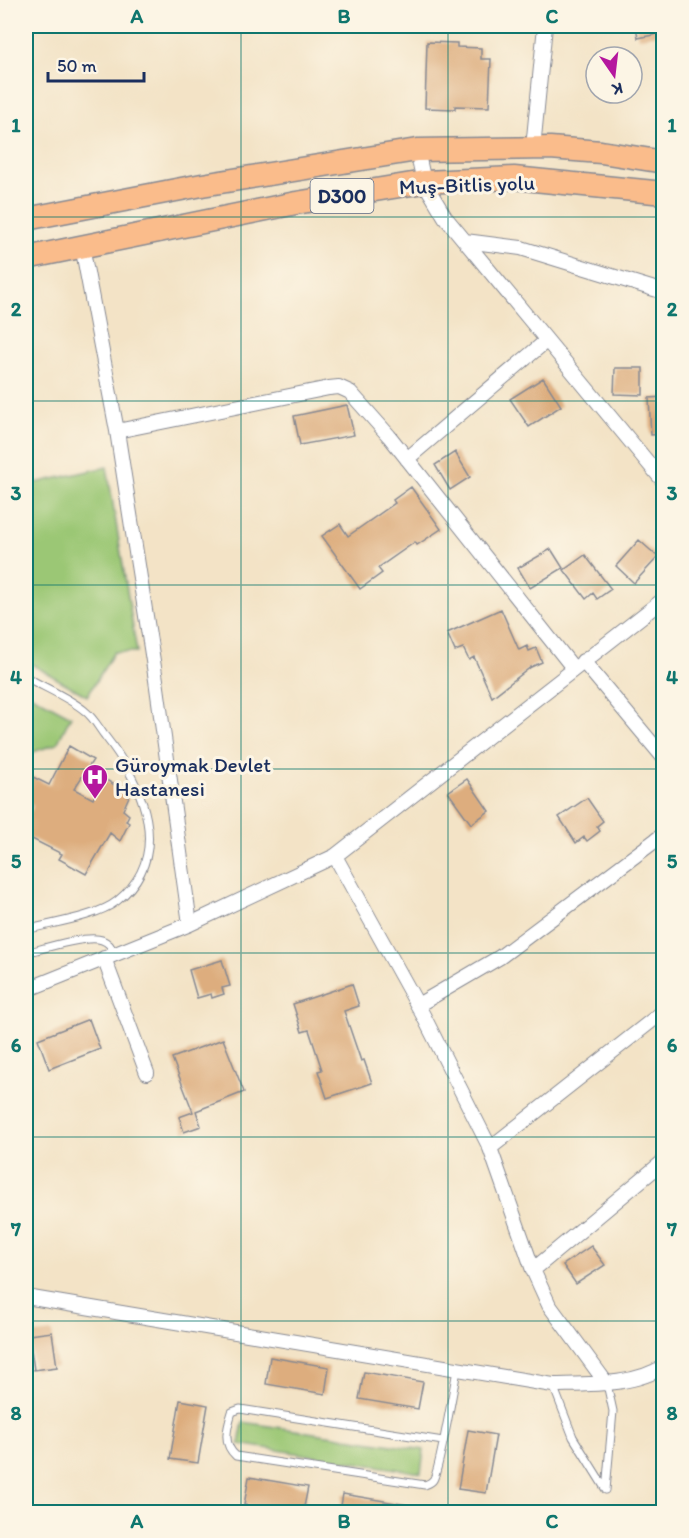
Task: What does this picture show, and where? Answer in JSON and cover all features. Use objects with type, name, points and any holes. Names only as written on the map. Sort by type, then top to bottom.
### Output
[{"type":"highway","name":"Muş-Bitlis yolu","points":[[26,219],[202,185],[417,150],[532,148],[601,152],[662,161]]},
{"type":"highway","name":"Muş-Bitlis yolu","points":[[26,258],[297,203],[424,182],[514,178],[663,193]]},
{"type":"street","points":[[532,148],[545,26]]},
{"type":"street","points":[[662,161],[663,137]]},
{"type":"street","points":[[417,150],[424,182],[445,217],[663,482]]},
{"type":"street","points":[[465,241],[521,248],[663,292]]},
{"type":"street","points":[[82,246],[117,431],[156,680],[190,924]]},
{"type":"street","points":[[407,459],[546,341]]},
{"type":"street","points":[[117,431],[339,387],[350,392],[579,665],[663,758]]},
{"type":"street","points":[[26,990],[190,924],[335,856],[663,599]]},
{"type":"street","points":[[418,1005],[500,957],[663,834]]},
{"type":"street","points":[[335,856],[418,1005],[490,1148],[533,1270],[549,1305],[607,1384]]},
{"type":"street","points":[[109,956],[147,1073]]},
{"type":"street","points":[[490,1148],[663,1011]]},
{"type":"street","points":[[533,1270],[663,1161]]},
{"type":"street","points":[[26,1298],[553,1385],[607,1384],[653,1373],[663,1365]]},
{"type":"lane","points":[[26,677],[86,712],[122,758],[143,803],[150,836],[146,860],[134,883],[117,902],[100,911],[26,930]]},
{"type":"lane","points":[[26,953],[94,938],[110,945],[109,956]]},
{"type":"lane","points":[[443,1441],[240,1409],[232,1412],[226,1443],[236,1456],[425,1485],[433,1480],[437,1472],[457,1370]]},
{"type":"lane","points":[[553,1385],[573,1437],[606,1490],[613,1411],[607,1384]]},
{"type":"green space","points":[[107,467],[137,652],[114,652],[87,696],[26,661],[26,485]]},
{"type":"green space","points":[[26,692],[71,716],[57,744],[33,752],[26,765]]},
{"type":"green space","points":[[243,1422],[424,1450],[421,1473],[239,1444]]},
{"type":"building","points":[[636,26],[663,26],[663,33],[638,38]]},
{"type":"building","points":[[427,42],[457,43],[457,47],[481,48],[481,59],[491,59],[489,107],[425,108]]},
{"type":"building","points":[[615,368],[643,368],[643,395],[614,394]]},
{"type":"building","points":[[543,378],[561,406],[529,427],[510,399]]},
{"type":"building","points":[[663,397],[663,434],[651,435],[649,398]]},
{"type":"building","points":[[347,405],[354,435],[300,445],[294,416]]},
{"type":"building","points":[[455,452],[470,477],[450,490],[435,465]]},
{"type":"building","points":[[411,487],[441,529],[417,545],[415,542],[378,568],[382,573],[360,589],[322,536],[340,524],[348,536],[395,503],[393,500]]},
{"type":"building","points":[[639,540],[658,557],[634,583],[616,566]]},
{"type":"building","points":[[551,549],[563,568],[530,588],[518,568]]},
{"type":"building","points":[[585,555],[611,589],[597,599],[593,593],[586,599],[564,570]]},
{"type":"building","points":[[501,609],[519,650],[527,646],[529,651],[536,648],[542,662],[531,667],[492,697],[474,657],[469,660],[463,648],[455,651],[447,633]]},
{"type":"building","points":[[69,746],[93,760],[74,789],[93,799],[103,778],[130,794],[123,810],[129,815],[126,821],[129,823],[120,841],[110,833],[86,874],[59,859],[62,854],[26,836],[26,822],[33,806],[26,802],[26,785],[31,776],[49,785]]},
{"type":"building","points":[[467,779],[489,811],[471,824],[448,792]]},
{"type":"building","points":[[587,798],[603,821],[597,826],[600,831],[587,841],[584,837],[576,843],[559,817]]},
{"type":"building","points":[[222,960],[230,986],[222,988],[224,994],[212,998],[211,994],[197,998],[189,970]]},
{"type":"building","points":[[352,984],[359,1006],[344,1011],[361,1061],[364,1060],[372,1083],[327,1098],[318,1071],[322,1070],[309,1030],[302,1032],[293,1004]]},
{"type":"building","points":[[89,1019],[100,1049],[49,1069],[38,1039]]},
{"type":"building","points":[[223,1039],[244,1092],[196,1111],[201,1126],[184,1132],[179,1117],[193,1112],[172,1058]]},
{"type":"building","points":[[591,1246],[605,1265],[576,1284],[563,1265]]},
{"type":"building","points":[[52,1332],[57,1367],[34,1370],[29,1335]]},
{"type":"building","points":[[270,1357],[329,1367],[325,1394],[266,1384]]},
{"type":"building","points":[[364,1372],[423,1382],[418,1409],[359,1399]]},
{"type":"building","points":[[180,1400],[208,1405],[198,1463],[170,1459]]},
{"type":"building","points":[[468,1430],[496,1435],[486,1493],[458,1489]]},
{"type":"building","points":[[249,1477],[308,1487],[303,1512],[244,1505]]},
{"type":"building","points":[[343,1494],[420,1507],[419,1512],[340,1512]]},
{"type":"place","name":"Güroymak Devlet Hastanesi","points":[[95,800]]}]
